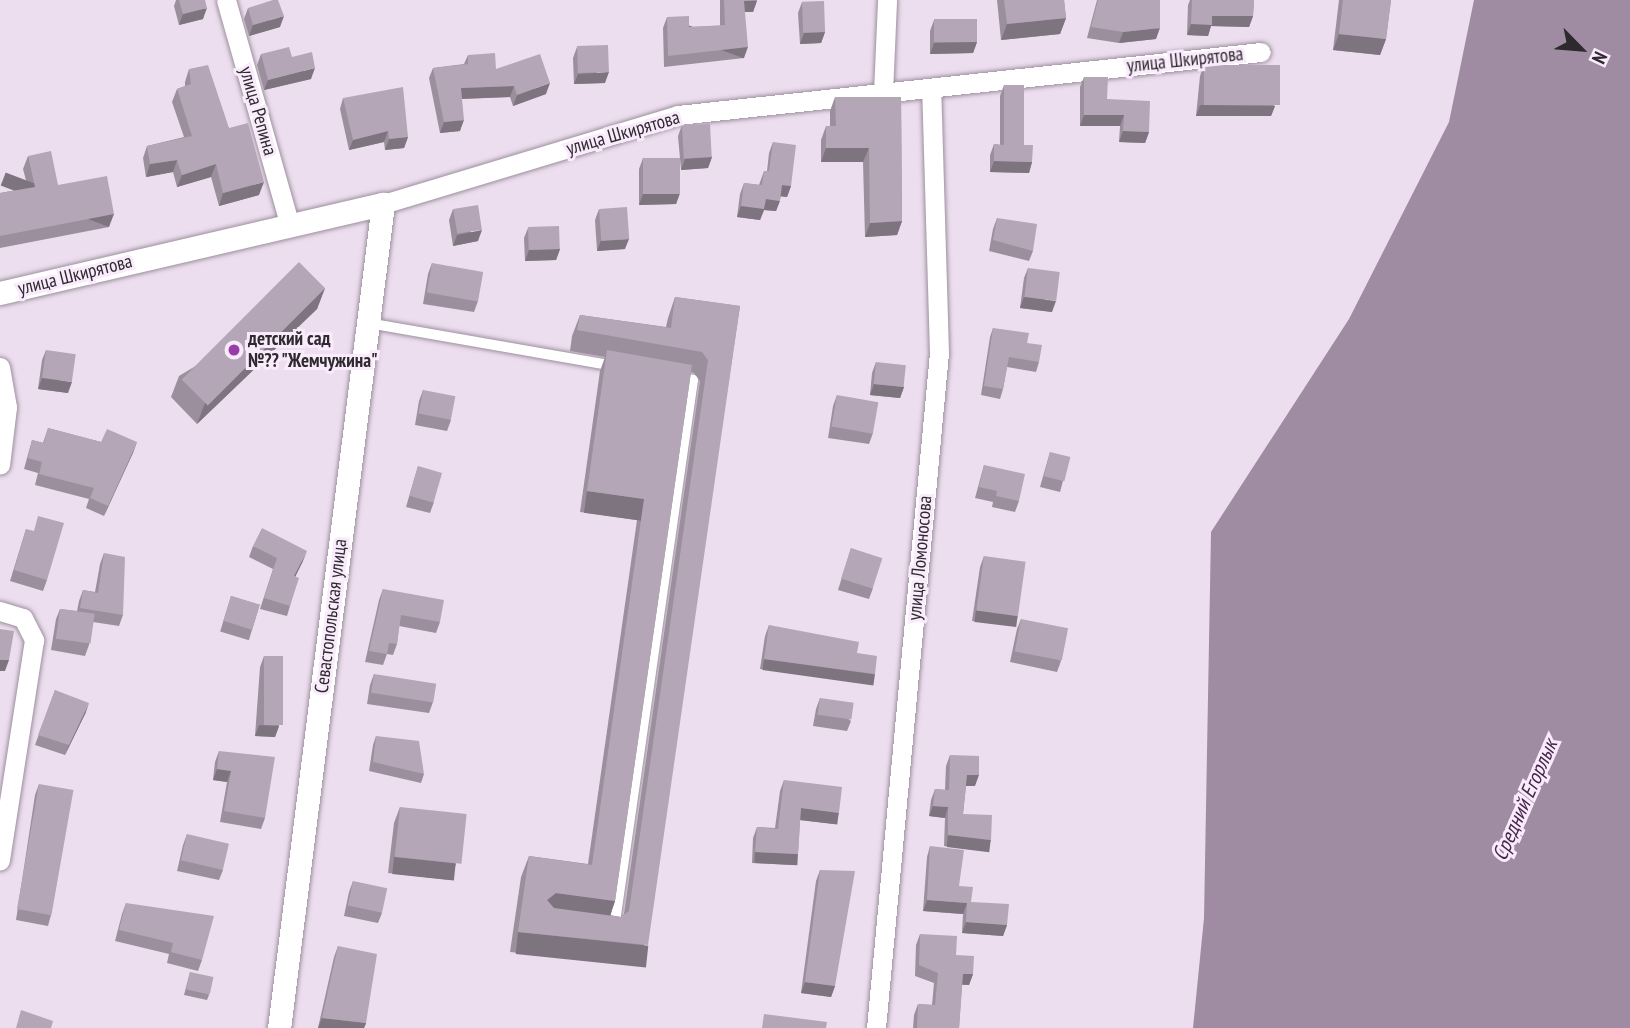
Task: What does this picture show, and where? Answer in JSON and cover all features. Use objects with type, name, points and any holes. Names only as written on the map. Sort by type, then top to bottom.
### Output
[{"type":"street","name":"улица Репина","points":[[226,0],[289,223]]},
{"type":"street","points":[[883,93],[887,0]]},
{"type":"street","name":"улица Шкирятова","points":[[0,293],[289,223],[383,204],[678,115],[1261,52]]},
{"type":"street","name":"улица Ломоносова","points":[[876,1028],[939,354],[931,88]]},
{"type":"street","name":"Севастопольская улица","points":[[279,1028],[383,204]]},
{"type":"street","points":[[0,367],[7,407],[0,465]]},
{"type":"street","points":[[0,611],[23,618],[34,640],[0,860]]},
{"type":"lane","points":[[368,323],[625,368]]},
{"type":"lane","points":[[600,928],[614,930],[693,380],[666,375]]},
{"type":"water","name":"Средний Егорлык","points":[[1474,0],[1630,0],[1630,1028],[1193,1028],[1204,918],[1211,532],[1349,319],[1449,122]]},
{"type":"building","points":[[179,0],[205,0],[207,8],[183,14]]},
{"type":"building","points":[[278,0],[284,16],[253,25],[248,8]]},
{"type":"building","points":[[724,0],[757,0],[744,1],[748,47],[668,56],[667,17],[689,16],[689,27],[725,25]]},
{"type":"building","points":[[1004,0],[1064,0],[1066,18],[1007,24]]},
{"type":"building","points":[[1098,0],[1160,0],[1160,28],[1123,32],[1091,27]]},
{"type":"building","points":[[1192,0],[1254,0],[1253,16],[1212,16],[1212,25],[1191,24]]},
{"type":"building","points":[[1343,0],[1391,0],[1386,39],[1339,34]]},
{"type":"building","points":[[824,1],[825,32],[803,33],[802,2]]},
{"type":"building","points":[[934,19],[977,19],[977,42],[934,42]]},
{"type":"building","points":[[608,45],[609,72],[578,73],[577,46]]},
{"type":"building","points":[[289,47],[292,57],[312,52],[315,68],[268,80],[261,54]]},
{"type":"building","points":[[495,53],[496,69],[540,54],[550,83],[517,95],[514,86],[461,88],[464,120],[444,122],[433,68],[468,64],[468,55]]},
{"type":"building","points":[[208,65],[229,128],[248,123],[264,182],[223,193],[216,164],[182,175],[177,160],[150,164],[147,146],[192,136],[177,89],[191,84],[189,69]]},
{"type":"building","points":[[1204,65],[1280,65],[1280,105],[1204,105]]},
{"type":"building","points":[[1084,77],[1108,77],[1107,99],[1150,101],[1149,132],[1123,131],[1124,115],[1084,115]]},
{"type":"building","points":[[1004,85],[1024,85],[1024,145],[1033,145],[1032,162],[994,161],[994,144],[1004,145]]},
{"type":"building","points":[[403,87],[408,137],[389,139],[388,131],[353,140],[343,98]]},
{"type":"building","points":[[835,97],[901,97],[902,221],[870,223],[869,148],[826,148],[826,126],[836,126]]},
{"type":"building","points":[[710,124],[712,157],[684,158],[682,125]]},
{"type":"building","points":[[773,142],[796,145],[791,186],[782,185],[780,201],[766,199],[764,209],[741,206],[744,183],[762,185],[764,171],[769,171]]},
{"type":"building","points":[[51,151],[58,185],[107,176],[114,214],[0,236],[0,193],[35,187],[28,156]]},
{"type":"building","points":[[643,158],[680,158],[680,194],[643,194]]},
{"type":"building","points":[[478,205],[482,230],[457,234],[453,209]]},
{"type":"building","points":[[627,207],[629,239],[601,241],[599,209]]},
{"type":"building","points":[[997,218],[1037,224],[1033,251],[993,240]]},
{"type":"building","points":[[559,226],[560,249],[529,250],[528,227]]},
{"type":"building","points":[[299,262],[325,288],[208,406],[182,379]]},
{"type":"building","points":[[432,263],[483,272],[478,302],[427,293]]},
{"type":"building","points":[[1028,268],[1060,272],[1056,301],[1024,297]]},
{"type":"building","points":[[675,297],[740,306],[648,945],[518,932],[529,856],[592,865],[644,499],[587,491],[607,350],[692,365],[615,901],[556,893],[547,900],[554,908],[621,917],[629,911],[708,360],[702,352],[577,330],[580,315],[671,328]]},
{"type":"building","points":[[993,328],[1029,333],[1027,343],[1042,345],[1039,362],[1009,357],[1003,389],[984,386]]},
{"type":"building","points":[[46,350],[76,354],[72,382],[42,378]]},
{"type":"building","points":[[876,362],[906,365],[904,387],[874,384]]},
{"type":"building","points":[[423,390],[455,396],[451,420],[418,414]]},
{"type":"building","points":[[837,395],[878,402],[873,434],[831,427]]},
{"type":"building","points":[[48,428],[101,442],[107,429],[137,442],[108,506],[90,498],[94,488],[39,474],[42,462],[28,458],[32,440],[44,443]]},
{"type":"building","points":[[1050,452],[1070,457],[1064,481],[1044,476]]},
{"type":"building","points":[[984,465],[1025,474],[1019,501],[996,496],[997,491],[979,487]]},
{"type":"building","points":[[418,466],[442,473],[433,503],[409,496]]},
{"type":"building","points":[[38,516],[64,523],[47,580],[14,570],[26,529],[34,531]]},
{"type":"building","points":[[262,528],[307,551],[294,576],[299,578],[290,606],[264,598],[277,558],[253,546]]},
{"type":"building","points":[[851,548],[882,558],[872,589],[841,578]]},
{"type":"building","points":[[104,553],[125,557],[123,615],[80,608],[83,590],[98,593]]},
{"type":"building","points":[[984,556],[1026,562],[1018,616],[976,610]]},
{"type":"building","points":[[383,589],[444,600],[440,622],[401,615],[397,644],[389,643],[387,654],[369,651]]},
{"type":"building","points":[[231,596],[260,605],[252,630],[223,621]]},
{"type":"building","points":[[60,609],[95,614],[90,644],[56,639]]},
{"type":"building","points":[[1021,619],[1068,628],[1062,661],[1015,651]]},
{"type":"building","points":[[769,625],[859,642],[857,653],[877,656],[875,674],[764,659]]},
{"type":"building","points":[[0,629],[14,631],[9,660],[0,660]]},
{"type":"building","points":[[264,656],[283,656],[283,725],[264,725]]},
{"type":"building","points":[[374,674],[436,684],[433,703],[371,693]]},
{"type":"building","points":[[55,690],[89,703],[69,745],[38,735]]},
{"type":"building","points":[[820,698],[854,703],[851,720],[818,715]]},
{"type":"building","points":[[376,736],[419,741],[424,774],[373,762]]},
{"type":"building","points":[[219,751],[275,757],[265,818],[224,811],[231,771],[217,769]]},
{"type":"building","points":[[950,755],[979,756],[979,775],[967,775],[963,814],[992,815],[991,840],[948,835],[948,807],[933,806],[935,789],[949,790]]},
{"type":"building","points":[[784,780],[842,787],[839,813],[801,808],[798,854],[755,852],[757,827],[778,829]]},
{"type":"building","points":[[39,784],[73,790],[51,915],[17,909]]},
{"type":"building","points":[[400,807],[467,814],[461,864],[395,857]]},
{"type":"building","points":[[187,834],[229,844],[223,870],[181,860]]},
{"type":"building","points":[[930,846],[964,850],[959,886],[973,887],[971,902],[1009,904],[1007,925],[966,922],[967,903],[927,900]]},
{"type":"building","points":[[820,870],[855,871],[835,986],[805,982]]},
{"type":"building","points":[[353,881],[387,888],[382,913],[348,905]]},
{"type":"building","points":[[126,903],[214,916],[202,960],[171,952],[173,943],[119,930]]},
{"type":"building","points":[[920,934],[957,936],[956,955],[974,956],[973,974],[963,974],[959,1028],[917,1028],[918,1004],[935,1005],[938,973],[919,965]]},
{"type":"building","points":[[338,946],[377,954],[366,1023],[322,1018]]},
{"type":"building","points":[[190,972],[213,977],[210,995],[186,990]]},
{"type":"building","points":[[21,1010],[53,1021],[51,1028],[16,1028]]},
{"type":"building","points":[[764,1014],[827,1022],[826,1028],[762,1028]]},
{"type":"place","name":"детский сад №?? \"Жемчужина\"","points":[[234,350]]}]
